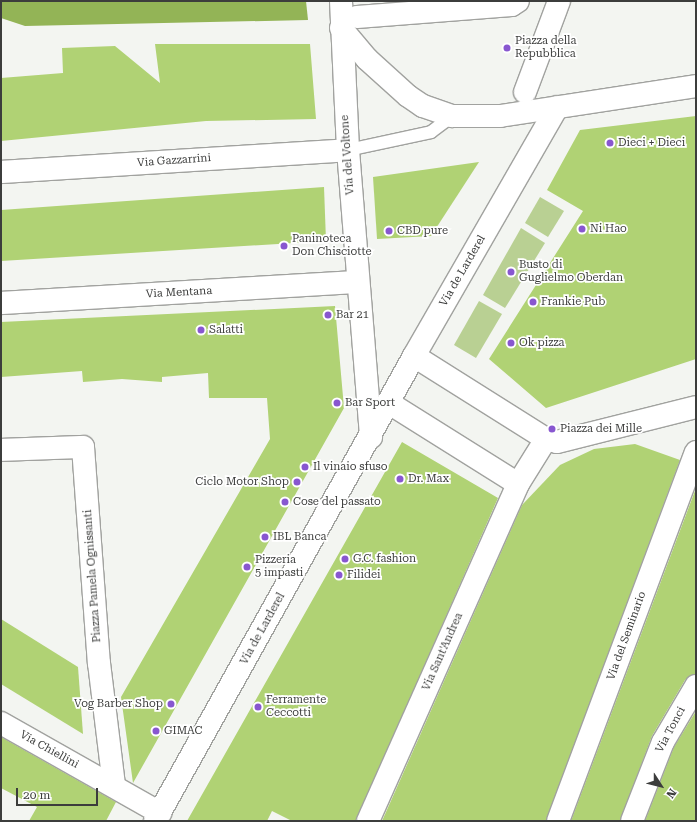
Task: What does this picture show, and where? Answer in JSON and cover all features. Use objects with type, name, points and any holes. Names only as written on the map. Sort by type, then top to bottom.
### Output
[{"type":"street","points":[[341,1],[349,22],[367,59],[408,96],[423,106],[452,116],[500,116],[696,86]]},
{"type":"street","points":[[349,22],[512,5],[518,1]]},
{"type":"street","points":[[525,92],[559,1]]},
{"type":"street","name":"Via del Voltone","points":[[349,22],[348,150],[357,282]]},
{"type":"street","name":"Via de Larderel","points":[[158,817],[371,437],[414,356],[557,107]]},
{"type":"street","name":"Via Gazzarrini","points":[[1,172],[348,150]]},
{"type":"street","points":[[357,282],[371,437]]},
{"type":"street","name":"Via Mentana","points":[[1,303],[357,282]]},
{"type":"street","points":[[414,356],[546,439],[556,442],[696,407]]},
{"type":"street","points":[[389,403],[518,484],[546,439]]},
{"type":"street","name":"Piazza Pamela Ognissanti","points":[[1,450],[83,448],[99,663],[114,786]]},
{"type":"street","name":"Via del Seminario","points":[[558,821],[696,452]]},
{"type":"street","name":"Via Sant'Andrea","points":[[368,821],[518,484]]},
{"type":"street","name":"Via Tonci","points":[[632,821],[663,742],[696,686]]},
{"type":"street","name":"Via Chiellini","points":[[1,724],[114,786],[158,817]]},
{"type":"lane","points":[[348,150],[430,132],[452,116]]},
{"type":"shaded area","points":[[1,1],[306,1],[308,20],[25,26],[1,18]]},
{"type":"shaded area","points":[[540,197],[564,211],[548,237],[525,223]]},
{"type":"shaded area","points":[[521,228],[545,243],[505,308],[483,295]]},
{"type":"shaded area","points":[[479,301],[502,314],[476,358],[454,345]]},
{"type":"building","points":[[155,44],[310,44],[316,119],[206,121],[1,141],[1,78],[63,73],[62,48],[115,46],[160,83]]},
{"type":"building","points":[[696,116],[696,359],[546,408],[489,359],[583,211],[547,190],[580,130]]},
{"type":"building","points":[[479,162],[431,236],[377,239],[373,177]]},
{"type":"building","points":[[324,187],[326,241],[1,261],[1,210]]},
{"type":"building","points":[[335,306],[344,408],[133,783],[121,697],[270,439],[267,398],[209,398],[208,373],[162,377],[162,382],[122,379],[83,382],[82,371],[1,377],[1,322]]},
{"type":"building","points":[[402,442],[498,498],[356,821],[292,821],[272,811],[267,821],[187,821]]},
{"type":"building","points":[[635,444],[680,460],[546,821],[382,821],[522,505],[560,465],[594,449]]},
{"type":"building","points":[[696,488],[696,674],[685,680],[652,736],[620,821],[571,821]]},
{"type":"building","points":[[1,619],[78,667],[83,734],[1,684]]},
{"type":"building","points":[[696,711],[696,821],[645,821],[674,747]]},
{"type":"building","points":[[1,737],[116,802],[106,821],[29,821],[37,807],[1,788]]},
{"type":"place","name":"Piazza della Repubblica","points":[[507,48]]},
{"type":"place","name":"Dieci + Dieci","points":[[610,143]]},
{"type":"place","name":"Ni Hao","points":[[582,229]]},
{"type":"place","name":"CBD pure","points":[[389,231]]},
{"type":"place","name":"Paninoteca Don Chisciotte","points":[[284,246]]},
{"type":"place","name":"Busto di Guglielmo Oberdan","points":[[511,272]]},
{"type":"place","name":"Frankie Pub","points":[[533,302]]},
{"type":"place","name":"Bar 21","points":[[328,315]]},
{"type":"place","name":"Salatti","points":[[201,330]]},
{"type":"place","name":"Ok pizza","points":[[511,343]]},
{"type":"place","name":"Bar Sport","points":[[337,403]]},
{"type":"place","name":"Piazza dei Mille","points":[[552,429]]},
{"type":"place","name":"Il vinaio sfuso","points":[[305,467]]},
{"type":"place","name":"Dr. Max","points":[[400,479]]},
{"type":"place","name":"Ciclo Motor Shop","points":[[297,482]]},
{"type":"place","name":"Cose del passato","points":[[285,502]]},
{"type":"place","name":"IBL Banca","points":[[265,537]]},
{"type":"place","name":"G.C. fashion","points":[[345,559]]},
{"type":"place","name":"Pizzeria 5 impasti","points":[[247,567]]},
{"type":"place","name":"Filidei","points":[[339,575]]},
{"type":"place","name":"Vog Barber Shop","points":[[171,704]]},
{"type":"place","name":"Ferramente Ceccotti","points":[[258,707]]},
{"type":"place","name":"GIMAC","points":[[156,731]]}]
